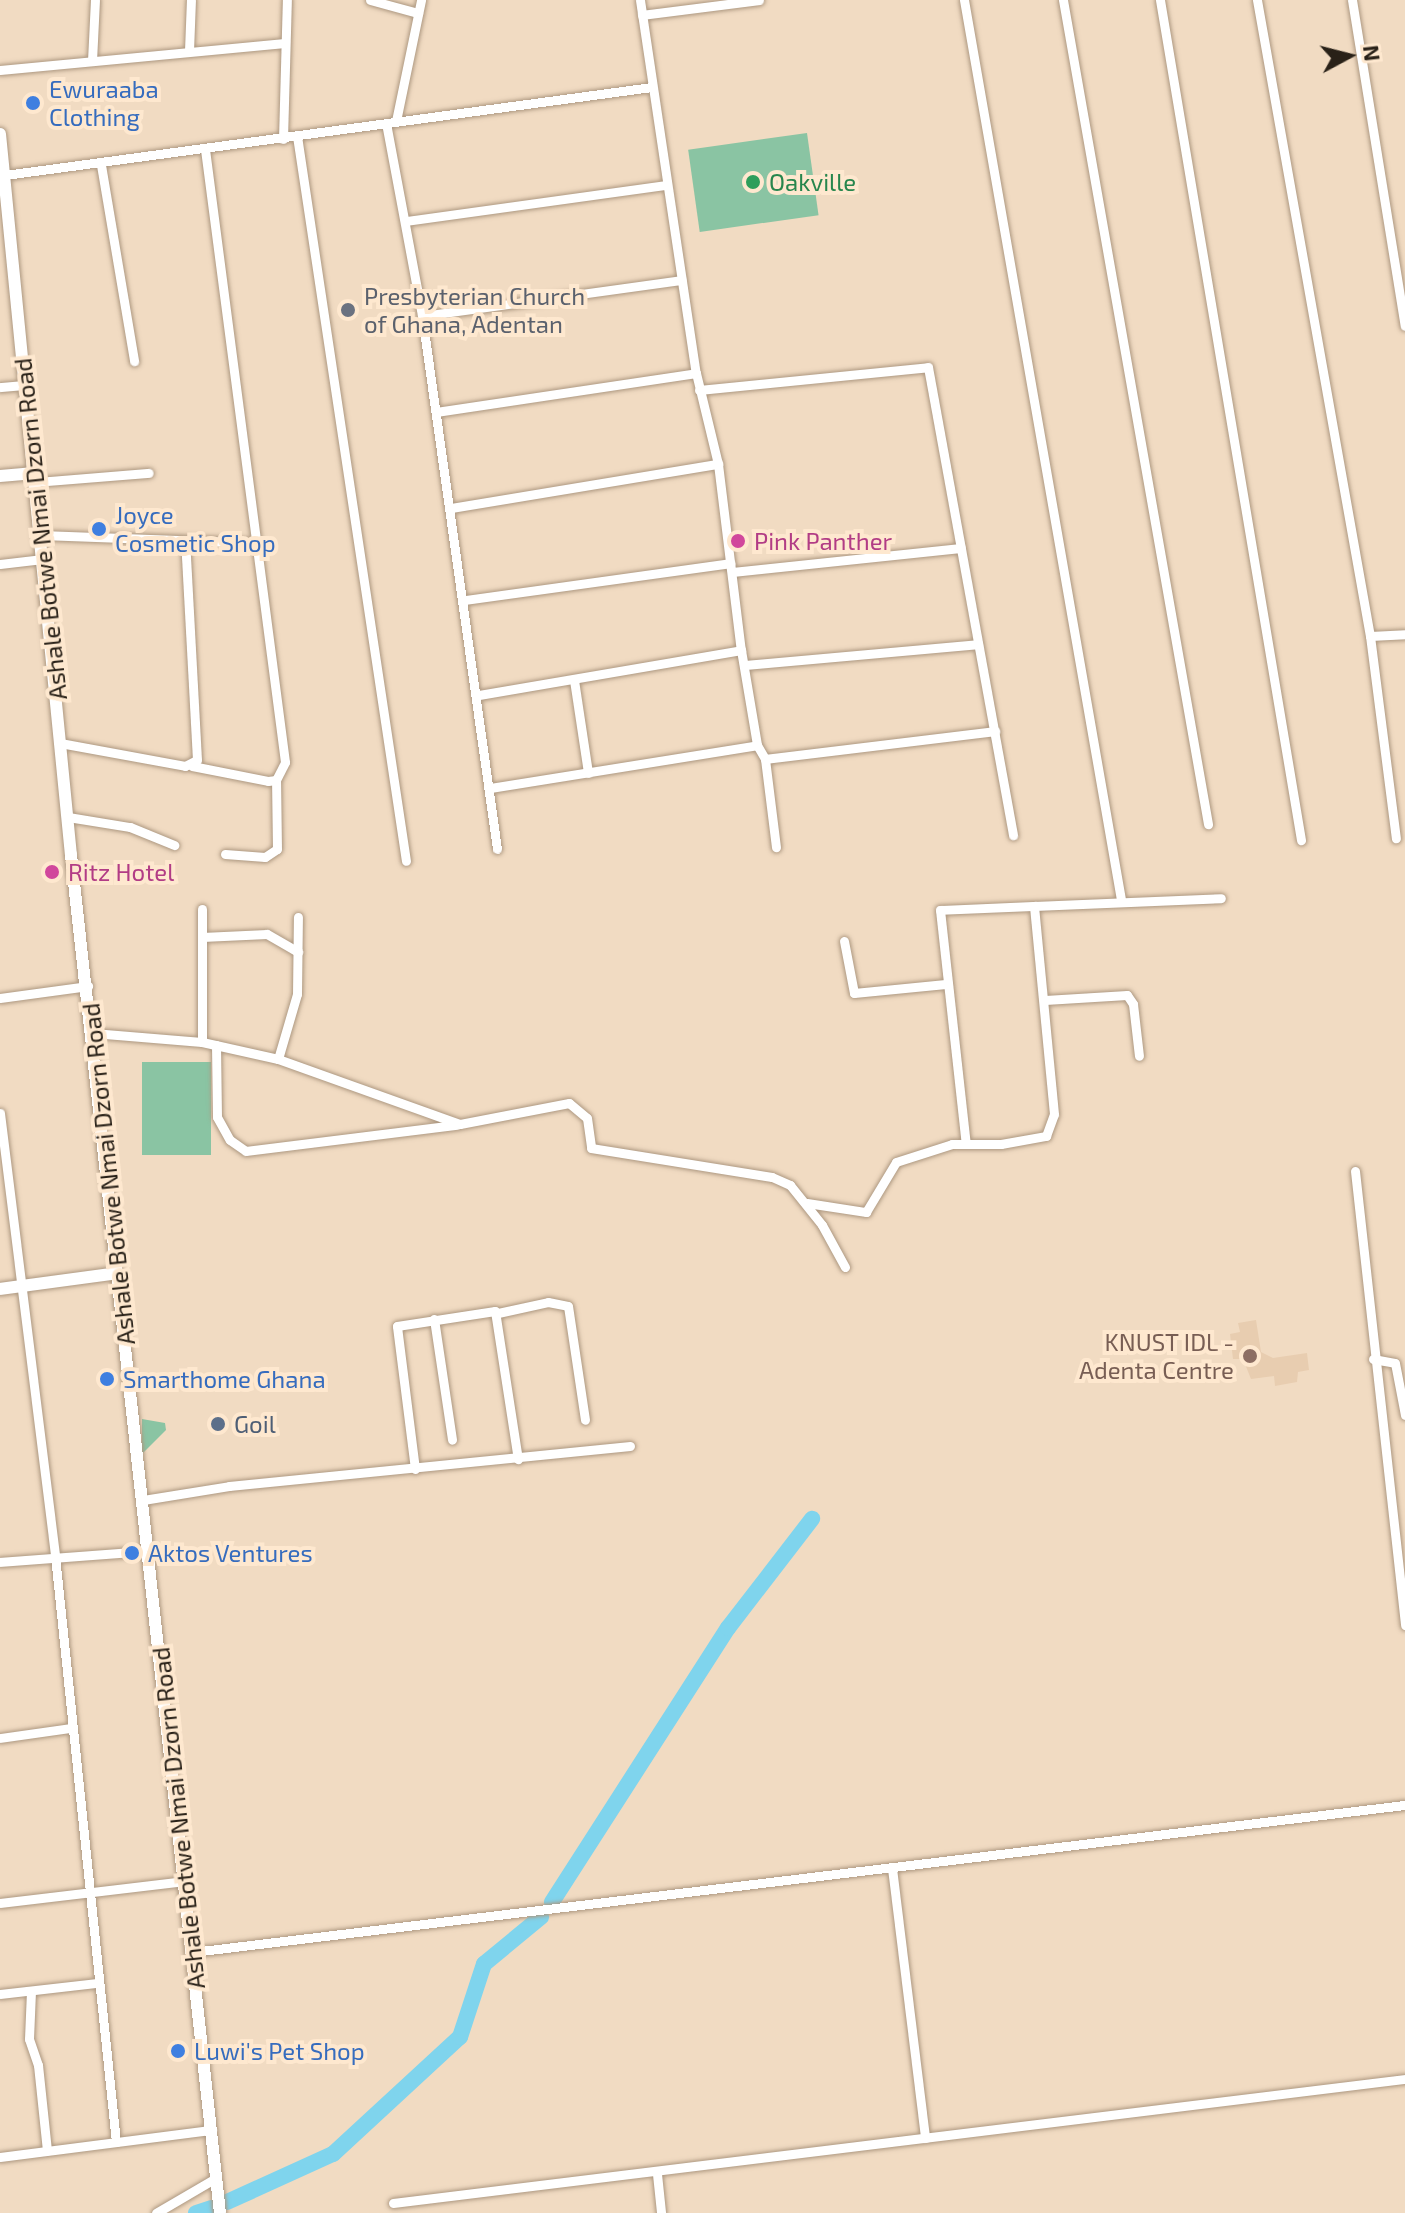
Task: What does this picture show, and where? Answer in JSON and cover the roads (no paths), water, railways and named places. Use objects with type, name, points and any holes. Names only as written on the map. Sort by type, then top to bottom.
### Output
[{"type":"main road","name":"Ashale Botwe Nmai Dzorn Road","points":[[0,134],[5,175],[4,222],[36,478],[60,743],[220,2213]]},
{"type":"main road","points":[[0,476],[36,478]]},
{"type":"main road","points":[[0,1289],[118,1273]]},
{"type":"street","points":[[92,61],[95,0]]},
{"type":"street","points":[[189,51],[191,0]]},
{"type":"street","points":[[283,139],[287,0]]},
{"type":"street","points":[[370,0],[418,13]]},
{"type":"street","points":[[421,0],[391,122],[479,695],[497,849]]},
{"type":"street","points":[[640,0],[696,373],[718,464],[741,650],[757,745],[765,759],[776,847]]},
{"type":"street","points":[[642,15],[759,0]]},
{"type":"street","points":[[964,0],[1121,900]]},
{"type":"street","points":[[1063,0],[1208,824]]},
{"type":"street","points":[[1160,0],[1301,840]]},
{"type":"street","points":[[1257,0],[1370,636],[1396,838]]},
{"type":"street","points":[[1352,0],[1405,326]]},
{"type":"street","points":[[0,70],[285,43]]},
{"type":"street","points":[[5,175],[101,165],[652,87]]},
{"type":"street","points":[[297,136],[406,861]]},
{"type":"street","points":[[205,149],[259,543],[285,762],[276,780],[277,849],[265,857],[225,854]]},
{"type":"street","points":[[101,165],[134,361]]},
{"type":"street","points":[[406,221],[666,185]]},
{"type":"street","points":[[422,316],[682,280]]},
{"type":"street","points":[[699,390],[928,367],[1013,835]]},
{"type":"street","points":[[436,412],[696,373]]},
{"type":"street","points":[[0,387],[25,385]]},
{"type":"street","points":[[451,508],[718,464]]},
{"type":"street","points":[[36,478],[149,473]]},
{"type":"street","points":[[41,535],[259,543]]},
{"type":"street","points":[[185,541],[200,753],[192,766]]},
{"type":"street","points":[[465,600],[731,568],[961,548]]},
{"type":"street","points":[[0,564],[43,559]]},
{"type":"street","points":[[1370,636],[1405,634]]},
{"type":"street","points":[[744,665],[978,644]]},
{"type":"street","points":[[479,695],[741,650]]},
{"type":"street","points":[[574,680],[588,773]]},
{"type":"street","points":[[765,759],[995,731]]},
{"type":"street","points":[[60,743],[276,780]]},
{"type":"street","points":[[490,788],[757,745]]},
{"type":"street","points":[[68,817],[130,827],[174,845]]},
{"type":"street","points":[[966,1144],[940,910],[1221,898]]},
{"type":"street","points":[[807,1203],[866,1212],[896,1162],[966,1144],[1030,1140],[1046,1136],[1054,1126],[1045,1000],[1034,906]]},
{"type":"street","points":[[202,909],[202,1042]]},
{"type":"street","points":[[278,1059],[292,1021],[298,917]]},
{"type":"street","points":[[202,937],[267,934],[298,952]]},
{"type":"street","points":[[844,941],[854,993],[946,984]]},
{"type":"street","points":[[0,998],[88,986]]},
{"type":"street","points":[[1045,1000],[1127,995],[1133,1004],[1139,1056]]},
{"type":"street","points":[[93,1033],[202,1042],[278,1059],[460,1124]]},
{"type":"street","points":[[216,1045],[217,1117],[230,1140],[246,1151],[460,1124],[569,1103],[587,1118],[591,1148],[772,1177],[790,1185],[807,1203],[845,1267]]},
{"type":"street","points":[[0,1113],[55,1556],[70,1728],[116,2142]]},
{"type":"street","points":[[1355,1171],[1373,1359],[1405,1625]]},
{"type":"street","points":[[415,1469],[397,1326],[498,1313],[548,1302],[568,1306],[585,1420]]},
{"type":"street","points":[[498,1313],[518,1459]]},
{"type":"street","points":[[434,1319],[452,1440]]},
{"type":"street","points":[[1373,1359],[1395,1363],[1405,1415]]},
{"type":"street","points":[[143,1500],[229,1486],[630,1446]]},
{"type":"street","points":[[0,1562],[148,1551]]},
{"type":"street","points":[[0,1738],[70,1728]]},
{"type":"street","points":[[193,1952],[1405,1805]]},
{"type":"street","points":[[892,1868],[925,2138]]},
{"type":"street","points":[[0,1890],[1,1903],[185,1881]]},
{"type":"street","points":[[0,1994],[97,1983]]},
{"type":"street","points":[[31,1991],[29,2039],[38,2065],[47,2151]]},
{"type":"street","points":[[393,2203],[657,2174],[1405,2079]]},
{"type":"street","points":[[0,2157],[212,2130]]},
{"type":"street","points":[[657,2174],[661,2213]]},
{"type":"street","points":[[156,2213],[216,2178]]},
{"type":"waterway","points":[[552,1902],[728,1628],[812,1519]]},
{"type":"waterway","points":[[227,2202],[333,2154],[460,2037],[484,1964],[541,1917]]},
{"type":"waterway","points":[[196,2213],[211,2208]]},
{"type":"place","name":"Ewuraaba Clothing","points":[[33,103]]},
{"type":"place","name":"Oakville","points":[[753,182]]},
{"type":"place","name":"Presbyterian Church of Ghana, Adentan","points":[[348,310]]},
{"type":"place","name":"Joyce Cosmetic Shop","points":[[99,529]]},
{"type":"place","name":"Pink Panther","points":[[738,541]]},
{"type":"place","name":"Ritz Hotel","points":[[52,872]]},
{"type":"place","name":"KNUST IDL - Adenta Centre","points":[[1250,1356]]},
{"type":"place","name":"Smarthome Ghana","points":[[107,1379]]},
{"type":"place","name":"Goil","points":[[218,1424]]},
{"type":"place","name":"Aktos Ventures","points":[[132,1553]]},
{"type":"place","name":"Luwi's Pet Shop","points":[[178,2051]]}]
